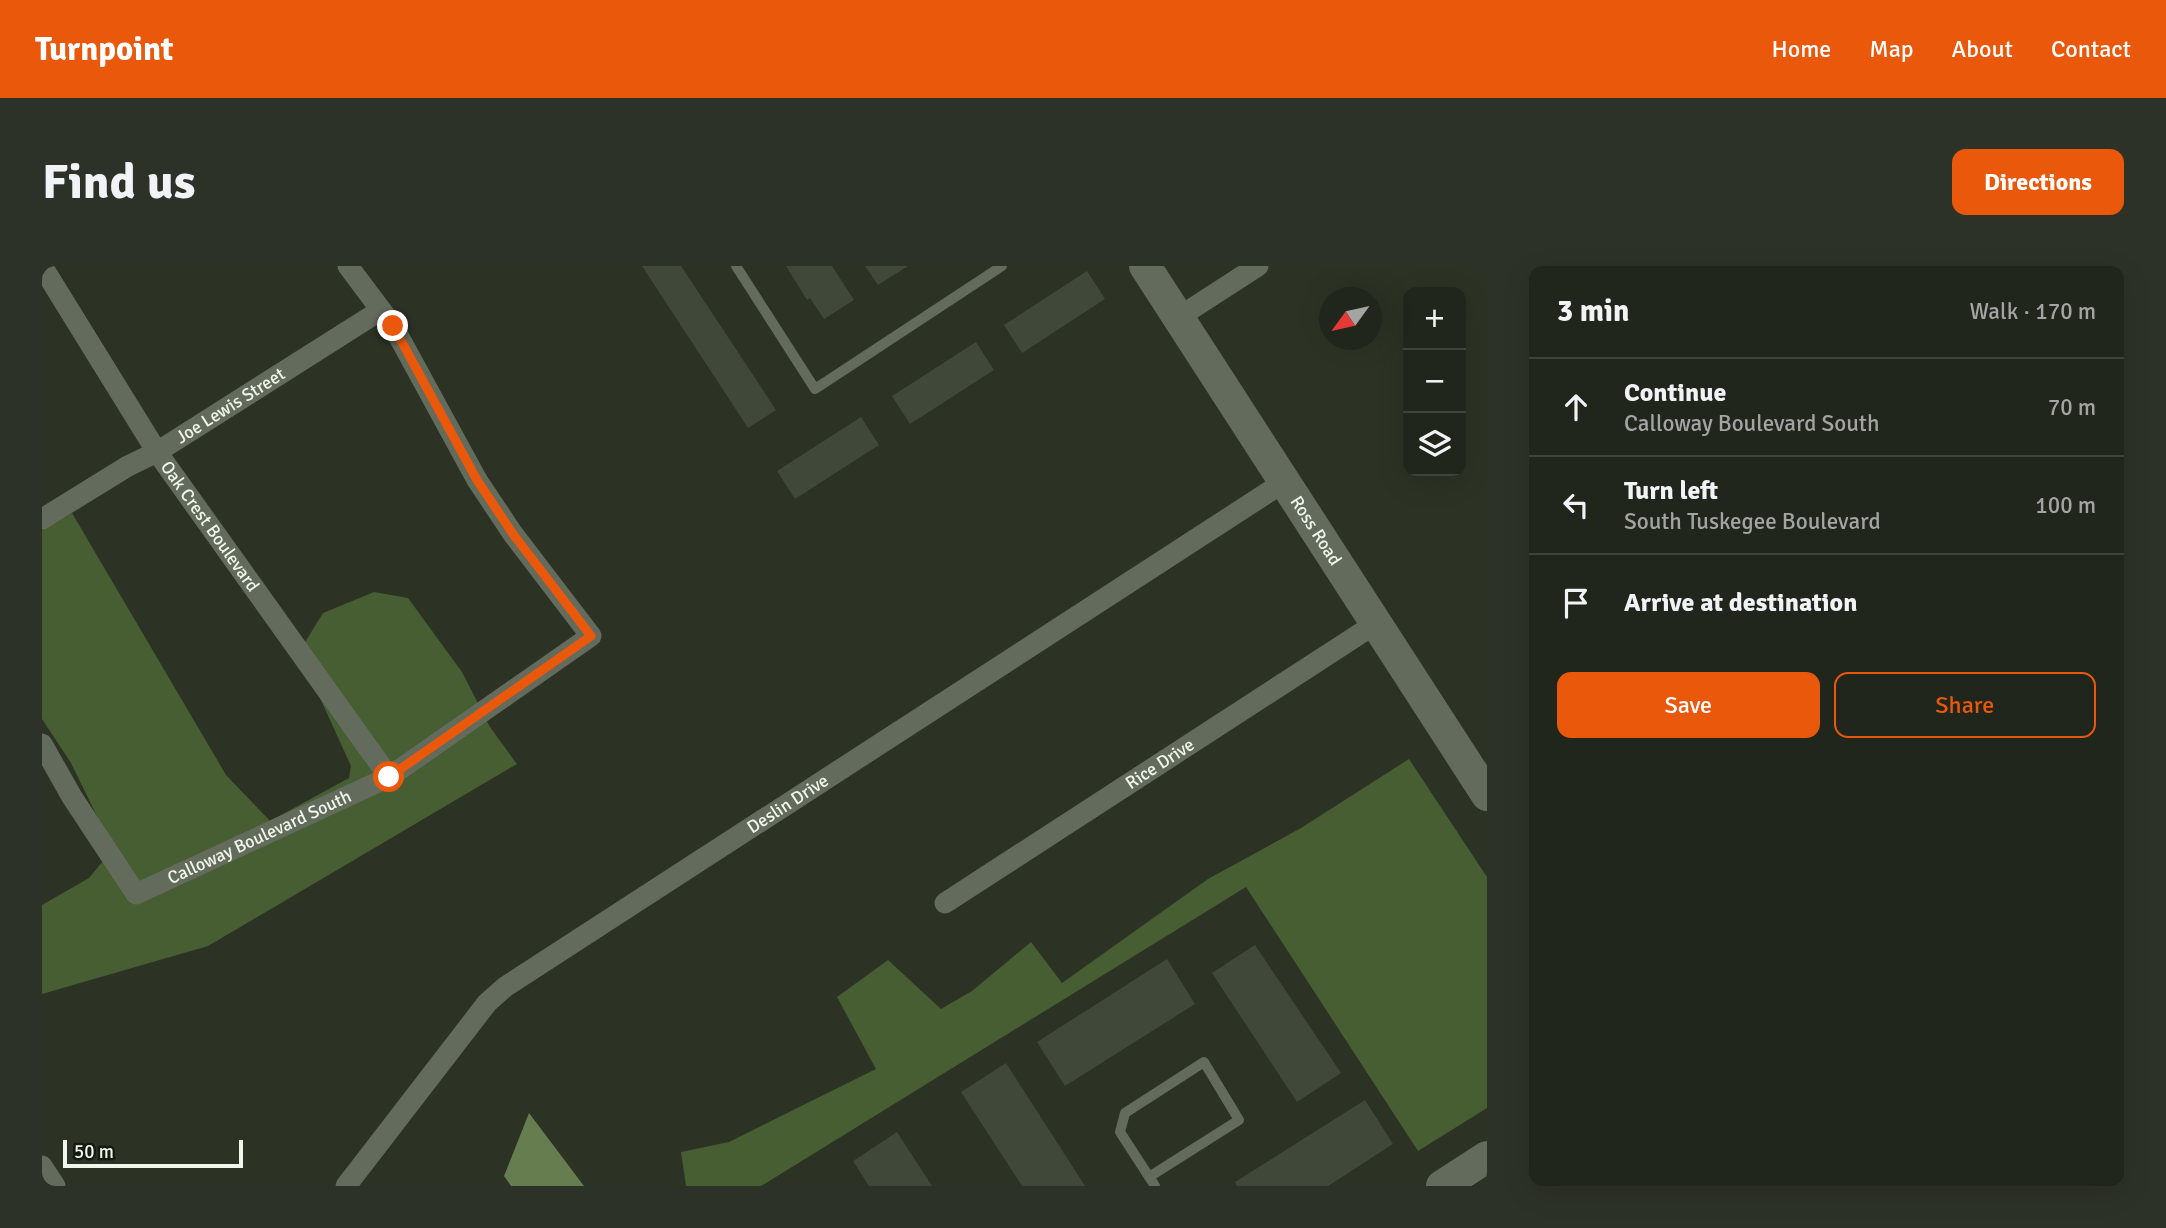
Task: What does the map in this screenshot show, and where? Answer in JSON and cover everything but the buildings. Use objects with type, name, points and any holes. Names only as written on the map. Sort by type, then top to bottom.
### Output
[{"type":"street","name":"Oak Crest Boulevard","points":[[43,266],[156,452],[389,777]]},
{"type":"street","points":[[348,266],[381,310]]},
{"type":"street","name":"Ross Road","points":[[1145,266],[1487,795]]},
{"type":"street","points":[[1178,317],[1258,266]]},
{"type":"street","name":"Joe Lewis Street","points":[[42,519],[128,466],[156,452],[381,310]]},
{"type":"street","name":"Calloway Boulevard South","points":[[42,744],[72,797],[136,894],[389,777],[591,636],[513,534],[477,480],[410,356],[381,310]]},
{"type":"street","name":"Deslin Drive","points":[[346,1186],[487,1003],[505,987],[1284,482]]},
{"type":"street","name":"Rice Drive","points":[[945,903],[1375,624]]},
{"type":"street","points":[[1442,1186],[1487,1157]]},
{"type":"street","points":[[42,1166],[55,1186]]},
{"type":"lane","points":[[736,266],[815,389],[1002,266]]},
{"type":"lane","points":[[1204,1062],[1240,1120],[1152,1181],[1120,1132],[1125,1113],[1204,1062]]},
{"type":"shaded area","points":[[72,513],[226,775],[270,821],[349,778],[351,766],[299,652],[323,613],[374,592],[408,598],[462,672],[490,727],[517,764],[208,946],[42,994],[42,905],[89,878],[113,849],[71,763],[42,719],[42,530]]},
{"type":"shaded area","points":[[1409,759],[1487,877],[1487,1108],[1418,1151],[1246,887],[761,1186],[686,1186],[681,1152],[729,1142],[876,1069],[837,997],[888,960],[941,1009],[972,991],[1031,942],[1062,983],[1208,879],[1301,828]]},
{"type":"shaded area","points":[[529,1113],[584,1186],[511,1186],[504,1176]]},
{"type":"route","points":[[389,777],[591,636],[513,534],[477,480],[393,326]]}]
